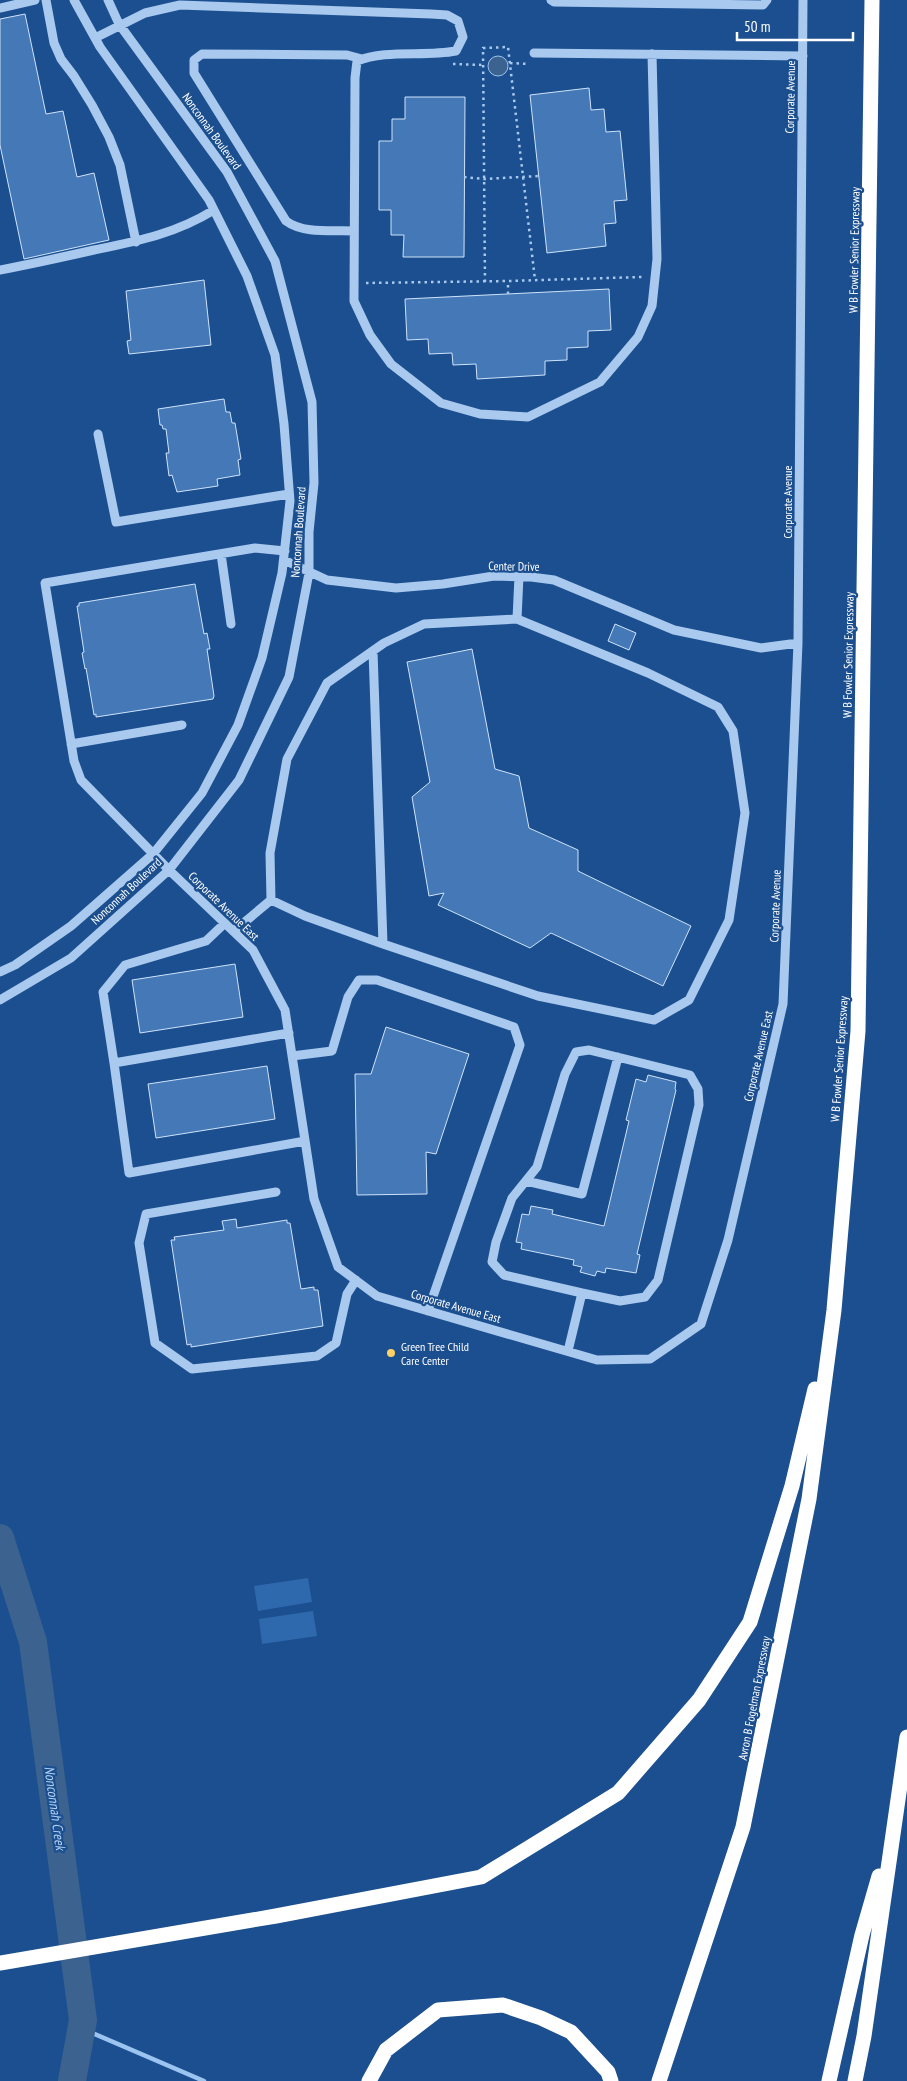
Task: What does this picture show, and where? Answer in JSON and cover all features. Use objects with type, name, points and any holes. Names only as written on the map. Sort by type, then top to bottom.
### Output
[{"type":"highway","name":"W B Fowler Senior Expressway","points":[[834,1310],[858,1031],[872,0]]},
{"type":"highway","points":[[0,1964],[276,1916],[482,1877],[618,1793],[698,1700],[750,1622],[792,1486],[834,1310]]},
{"type":"highway","name":"Avron B Fogelman Expressway","points":[[659,2081],[743,1827],[809,1498],[834,1310]]},
{"type":"highway","points":[[855,2081],[864,2036],[907,1736]]},
{"type":"highway","points":[[829,2081],[862,1934],[894,1821]]},
{"type":"highway","points":[[369,2081],[386,2050],[438,2010],[503,2005],[541,2018],[571,2032],[608,2072],[611,2081]]},
{"type":"street","points":[[0,8],[35,0]]},
{"type":"street","points":[[46,0],[54,43],[61,59],[92,105],[116,156],[127,194],[136,242]]},
{"type":"street","name":"Nonconnah Boulevard","points":[[0,972],[15,965],[71,926],[153,854],[202,793],[238,725],[262,658],[284,556],[289,494],[284,424],[275,355],[247,276],[209,200],[95,38],[74,0]]},
{"type":"street","name":"Nonconnah Boulevard","points":[[0,1000],[71,958],[168,870],[239,780],[289,677],[309,573],[309,532],[314,482],[312,402],[275,261],[227,172],[119,24],[108,0]]},
{"type":"street","points":[[314,0],[314,10]]},
{"type":"street","points":[[551,0],[554,2],[763,5],[767,0]]},
{"type":"street","name":"Corporate Avenue","points":[[783,1004],[798,643],[803,0]]},
{"type":"street","points":[[95,38],[119,24],[172,3],[180,5],[447,15],[458,21],[463,37],[456,51],[437,54],[371,55],[357,61],[355,78],[354,301],[370,335],[392,364],[441,403],[480,414],[528,417],[600,382],[638,337],[652,306],[657,259],[652,54]]},
{"type":"street","points":[[534,52],[803,56]]},
{"type":"street","points":[[354,231],[306,229],[294,227],[286,221],[194,73],[194,60],[202,54],[347,55],[362,59]]},
{"type":"street","points":[[0,270],[136,242],[174,231],[195,222],[214,210]]},
{"type":"street","points":[[98,434],[116,522],[289,494]]},
{"type":"street","points":[[231,624],[221,554],[255,548],[284,556]]},
{"type":"street","name":"Corporate Avenue East","points":[[221,554],[45,583],[71,744],[74,761],[81,780],[168,870],[253,950],[285,1010],[314,1199],[338,1267],[377,1296],[597,1360],[650,1359],[701,1324],[728,1240],[783,1004]]},
{"type":"street","name":"Center Drive","points":[[284,556],[309,573],[327,580],[396,588],[442,584],[494,576],[518,576],[554,580],[674,630],[761,648],[798,643]]},
{"type":"street","points":[[517,619],[518,576]]},
{"type":"street","points":[[517,619],[648,673],[718,707],[733,731],[746,813],[729,920],[689,1000],[654,1020],[538,996],[305,916],[271,900],[270,853],[288,759],[327,683],[384,643],[424,624],[517,619]]},
{"type":"street","points":[[373,651],[383,944]]},
{"type":"street","points":[[71,744],[182,725]]},
{"type":"street","points":[[234,932],[271,900]]},
{"type":"street","points":[[225,923],[206,941],[125,965],[103,992],[129,1172],[305,1141]]},
{"type":"street","points":[[292,1056],[332,1051],[348,997],[359,980],[377,980],[514,1027],[520,1045],[428,1310]]},
{"type":"street","points":[[114,1063],[289,1033]]},
{"type":"street","points":[[589,1050],[618,1057],[690,1075],[698,1089],[699,1105],[658,1280],[645,1297],[620,1301],[504,1275],[492,1262],[496,1242],[512,1198],[537,1167],[565,1074],[576,1052],[589,1050]]},
{"type":"street","points":[[526,1181],[582,1194],[618,1057]]},
{"type":"street","points":[[276,1192],[146,1214],[139,1243],[155,1344],[192,1369],[317,1356],[336,1343],[347,1294],[356,1280]]},
{"type":"street","points":[[568,1352],[582,1293]]},
{"type":"path","points":[[485,282],[483,48],[508,47],[535,280]]},
{"type":"path","points":[[464,177],[539,176]]},
{"type":"path","points":[[354,283],[508,282],[655,276]]},
{"type":"path","points":[[508,282],[508,294]]},
{"type":"shaded area","points":[[498,56],[505,59],[508,66],[505,73],[498,76],[491,73],[488,66],[491,59]]},
{"type":"shaded area","points":[[308,1578],[312,1602],[258,1611],[254,1586]]},
{"type":"shaded area","points":[[313,1611],[317,1636],[262,1644],[259,1619]]},
{"type":"building","points":[[25,14],[46,114],[63,111],[77,177],[94,173],[109,240],[24,259],[0,145],[0,19]]},
{"type":"building","points":[[589,88],[591,110],[604,109],[606,132],[620,131],[627,200],[614,201],[616,223],[604,224],[606,246],[547,253],[530,95]]},
{"type":"building","points":[[405,97],[465,97],[464,257],[403,257],[404,235],[391,235],[391,210],[379,210],[379,141],[392,141],[392,119],[405,119]]},
{"type":"building","points":[[204,280],[211,345],[129,354],[127,341],[131,340],[126,291]]},
{"type":"building","points":[[609,289],[611,330],[588,331],[588,347],[567,348],[567,360],[545,361],[545,375],[477,379],[476,364],[453,365],[452,353],[429,354],[428,339],[407,340],[405,299]]},
{"type":"building","points":[[224,399],[226,412],[230,412],[232,423],[235,423],[241,459],[238,460],[240,475],[217,479],[218,486],[177,492],[172,475],[169,476],[166,453],[169,453],[166,429],[163,429],[162,425],[160,425],[158,409]]},
{"type":"building","points":[[195,584],[204,634],[207,633],[210,649],[207,649],[213,699],[96,717],[96,714],[94,715],[82,653],[84,652],[77,606],[79,606],[79,603]]},
{"type":"building","points":[[615,624],[636,633],[629,650],[608,641]]},
{"type":"building","points":[[472,649],[495,769],[519,776],[529,828],[578,850],[578,871],[691,926],[663,986],[551,933],[530,948],[438,905],[444,893],[429,896],[412,797],[430,782],[407,662]]},
{"type":"building","points":[[235,964],[243,1017],[140,1033],[132,980]]},
{"type":"building","points":[[386,1027],[469,1054],[436,1154],[426,1152],[427,1194],[357,1195],[355,1074],[371,1074]]},
{"type":"building","points":[[267,1066],[275,1119],[156,1138],[148,1084]]},
{"type":"building","points":[[648,1075],[676,1082],[676,1090],[637,1254],[640,1255],[636,1273],[606,1268],[605,1273],[597,1271],[595,1276],[580,1272],[582,1267],[573,1265],[574,1260],[521,1249],[522,1243],[516,1242],[522,1214],[529,1215],[531,1206],[553,1210],[552,1214],[604,1226],[629,1121],[626,1120],[636,1079],[646,1082]]},
{"type":"building","points":[[236,1219],[237,1228],[287,1220],[287,1223],[290,1223],[301,1289],[314,1287],[314,1290],[318,1290],[323,1326],[191,1347],[191,1344],[187,1345],[171,1240],[175,1240],[174,1237],[224,1230],[222,1221]]},
{"type":"waterway","name":"Nonconnah Creek","points":[[0,1538],[33,1642],[83,2020],[72,2081]]},
{"type":"waterway","points":[[83,2029],[204,2081]]},
{"type":"place","name":"Green Tree Child Care Center","points":[[391,1353]]}]
